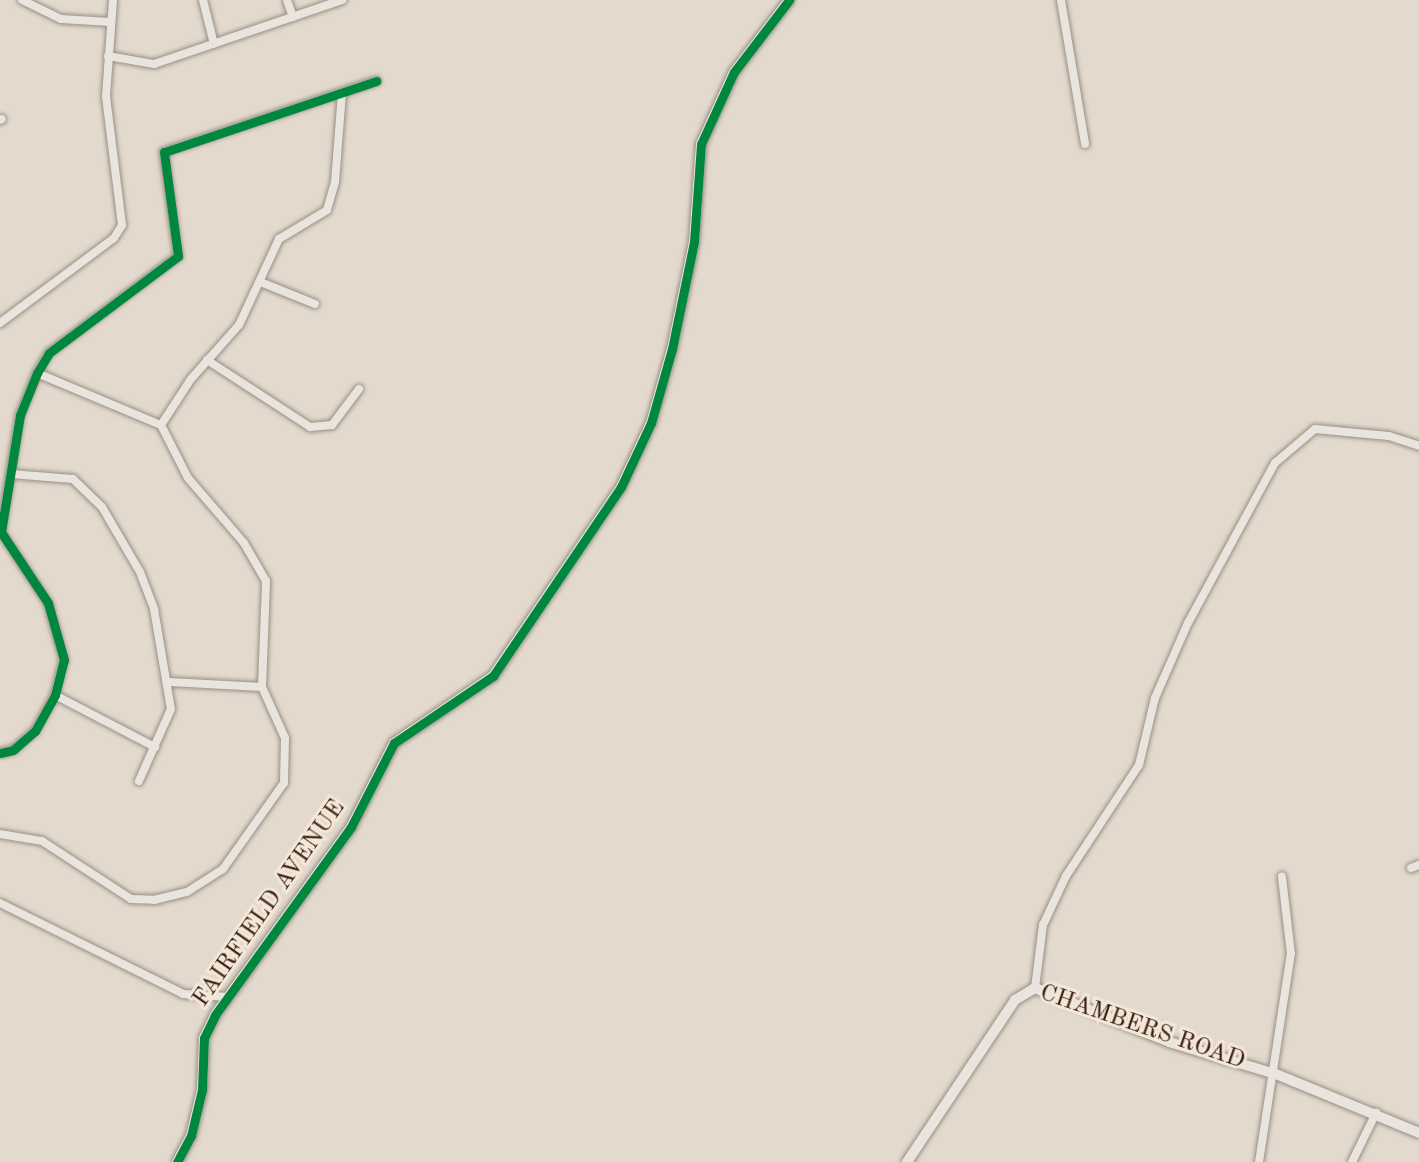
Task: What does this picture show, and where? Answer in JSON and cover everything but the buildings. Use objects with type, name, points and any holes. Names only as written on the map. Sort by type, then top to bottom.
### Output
[{"type":"street","points":[[22,0],[61,19],[110,22]]},
{"type":"street","points":[[0,323],[114,237],[122,225],[111,156],[108,56],[112,0]]},
{"type":"street","points":[[202,0],[214,44]]},
{"type":"street","points":[[287,0],[293,17]]},
{"type":"street","points":[[108,56],[154,64],[342,0]]},
{"type":"street","name":"FAIRFIELD AVENUE","points":[[177,1162],[191,1136],[202,1090],[204,1038],[228,997],[351,827],[394,743],[493,676],[621,487],[651,423],[672,349],[694,242],[701,144],[734,72],[789,0]]},
{"type":"street","points":[[1061,0],[1085,144]]},
{"type":"street","points":[[0,753],[13,750],[35,731],[55,695],[64,660],[62,642],[29,568],[1,532],[20,416],[37,373],[50,352],[178,256],[164,152],[376,81]]},
{"type":"street","points":[[161,425],[207,360],[239,325],[263,283],[279,239],[327,210],[335,182],[342,93]]},
{"type":"street","points":[[263,283],[315,304]]},
{"type":"street","points":[[207,360],[310,427],[332,424],[359,388]]},
{"type":"street","points":[[0,834],[42,841],[131,899],[187,892],[223,869],[284,783],[285,738],[262,687],[266,581],[244,543],[188,478],[161,425],[37,373]]},
{"type":"street","points":[[1035,988],[1043,925],[1066,876],[1139,765],[1155,698],[1188,623],[1275,463],[1315,429],[1389,436],[1419,446]]},
{"type":"street","points":[[11,474],[73,479],[102,507],[154,609],[170,682],[171,709],[139,781]]},
{"type":"street","points":[[170,682],[262,687]]},
{"type":"street","points":[[55,695],[155,747]]},
{"type":"street","points":[[1258,1162],[1276,1074],[1290,954],[1282,877]]},
{"type":"street","points":[[0,903],[183,994],[228,997]]},
{"type":"street","name":"CHAMBERS ROAD","points":[[907,1162],[1015,1000],[1035,988],[1169,1042],[1276,1074],[1376,1113],[1419,1133]]},
{"type":"street","points":[[1352,1162],[1376,1113]]},
{"type":"cycle path","points":[[177,1162],[191,1136],[202,1090],[204,1038],[215,1015],[351,827],[394,743],[493,676],[621,487],[651,423],[672,349],[694,242],[701,144],[734,72],[789,0]]},
{"type":"cycle path","points":[[0,753],[13,750],[35,731],[55,695],[64,660],[48,603],[1,532],[20,415],[37,373],[49,353],[178,256],[164,152],[376,81]]}]
